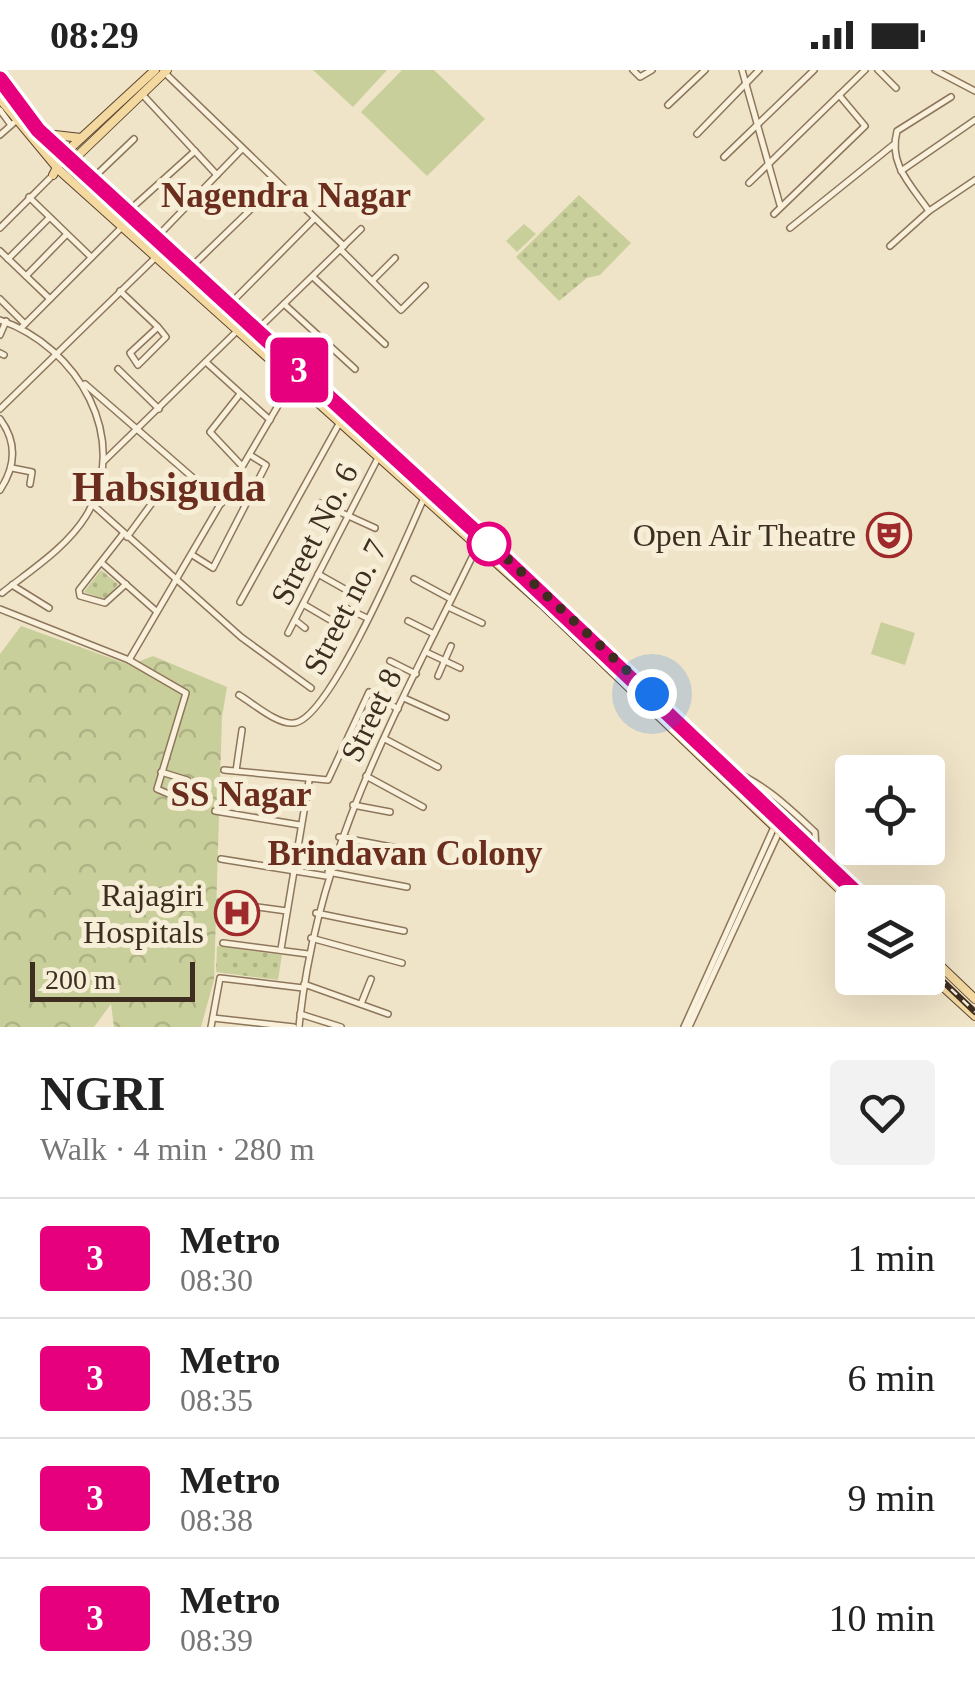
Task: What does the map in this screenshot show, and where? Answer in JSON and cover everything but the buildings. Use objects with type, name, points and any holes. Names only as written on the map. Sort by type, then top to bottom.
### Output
[{"type":"main road","points":[[68,158],[85,148],[162,70]]},
{"type":"main road","points":[[57,171],[84,138],[162,70]]},
{"type":"main road","points":[[0,74],[42,133],[124,215],[675,716],[852,885]]},
{"type":"main road","points":[[0,99],[14,122],[57,171],[238,330],[256,338],[293,380],[478,545],[835,885]]},
{"type":"main road","points":[[42,133],[62,139],[84,138]]},
{"type":"main road","points":[[85,148],[81,162],[87,179]]},
{"type":"main road","points":[[666,724],[675,716]]},
{"type":"main road","points":[[945,970],[975,999]]},
{"type":"main road","points":[[945,988],[975,1016]]},
{"type":"street","points":[[162,70],[401,310],[424,286]]},
{"type":"street","points":[[633,70],[640,77],[652,70]]},
{"type":"street","points":[[668,106],[705,70]]},
{"type":"street","points":[[742,70],[780,206]]},
{"type":"street","points":[[696,134],[759,70]]},
{"type":"street","points":[[724,157],[814,70]]},
{"type":"street","points":[[748,184],[865,70]]},
{"type":"street","points":[[878,70],[896,88]]},
{"type":"street","points":[[935,70],[975,92]]},
{"type":"street","points":[[141,94],[217,175]]},
{"type":"street","points":[[774,214],[864,126],[839,95]]},
{"type":"street","points":[[929,211],[901,171],[893,144],[897,131],[950,97]]},
{"type":"street","points":[[0,110],[14,122],[0,134]]},
{"type":"street","points":[[901,171],[975,120]]},
{"type":"street","points":[[87,179],[134,139]]},
{"type":"street","points":[[790,228],[893,144]]},
{"type":"street","points":[[152,241],[242,149]]},
{"type":"street","points":[[124,215],[195,150]]},
{"type":"street","points":[[0,228],[57,171]]},
{"type":"street","points":[[890,246],[929,211],[975,180]]},
{"type":"street","points":[[186,272],[277,184]]},
{"type":"street","points":[[29,198],[91,257]]},
{"type":"street","points":[[8,260],[50,218]]},
{"type":"street","points":[[226,308],[314,219]]},
{"type":"street","points":[[23,326],[123,226]]},
{"type":"street","points":[[256,338],[284,304],[361,229]]},
{"type":"street","points":[[26,276],[66,234]]},
{"type":"street","points":[[0,252],[50,300]]},
{"type":"street","points":[[0,409],[158,256]]},
{"type":"street","points":[[372,281],[395,258]]},
{"type":"street","points":[[313,277],[386,344]]},
{"type":"street","points":[[120,292],[158,327],[166,337],[138,364],[130,353],[158,327]]},
{"type":"street","points":[[0,300],[23,326],[57,352],[83,382],[222,503]]},
{"type":"street","points":[[284,304],[355,370]]},
{"type":"street","points":[[0,335],[3,320],[23,326]]},
{"type":"street","points":[[102,462],[238,330]]},
{"type":"street","points":[[208,363],[270,420]]},
{"type":"street","points":[[118,369],[159,410]]},
{"type":"street","points":[[129,660],[156,611],[194,556],[293,380]]},
{"type":"street","points":[[83,382],[98,416],[102,462],[92,504],[59,548],[1,592],[0,606],[129,660],[186,693],[158,792],[192,804]]},
{"type":"street","points":[[240,394],[210,432],[242,466]]},
{"type":"street","points":[[0,419],[12,442],[12,468],[0,490]]},
{"type":"street","points":[[240,602],[340,422]]},
{"type":"street","points":[[194,556],[213,568],[266,465],[250,455]]},
{"type":"street","name":"Street No. 6","points":[[288,632],[379,456]]},
{"type":"street","points":[[12,468],[32,472],[30,484]]},
{"type":"street","points":[[180,510],[198,485]]},
{"type":"street","name":"Street no. 7","points":[[239,695],[284,722],[305,719],[346,663],[424,498]]},
{"type":"street","points":[[320,502],[375,528]]},
{"type":"street","points":[[126,584],[106,602],[80,596],[78,590],[152,503]]},
{"type":"street","points":[[92,504],[241,637],[311,688]]},
{"type":"street","name":"Street 8","points":[[296,1027],[316,913],[339,838],[478,545]]},
{"type":"street","points":[[103,564],[156,611]]},
{"type":"street","points":[[318,574],[350,592]]},
{"type":"street","points":[[414,579],[482,622]]},
{"type":"street","points":[[12,586],[49,608]]},
{"type":"street","points":[[303,604],[332,621]]},
{"type":"street","points":[[346,608],[368,618]]},
{"type":"street","points":[[295,620],[305,628]]},
{"type":"street","points":[[408,622],[434,634]]},
{"type":"street","points":[[438,676],[451,646]]},
{"type":"street","points":[[426,652],[460,668]]},
{"type":"street","points":[[390,660],[416,674]]},
{"type":"street","points":[[361,687],[398,709]]},
{"type":"street","points":[[224,770],[330,780],[369,692]]},
{"type":"street","points":[[404,698],[446,717]]},
{"type":"street","points":[[236,771],[242,730]]},
{"type":"street","points":[[385,739],[438,766]]},
{"type":"street","points":[[728,768],[768,788],[815,832],[817,853]]},
{"type":"street","points":[[161,772],[187,780]]},
{"type":"street","points":[[366,776],[423,807]]},
{"type":"street","points":[[281,950],[309,780]]},
{"type":"street","points":[[354,805],[390,812]]},
{"type":"street","points":[[215,811],[300,825]]},
{"type":"street","points":[[686,1027],[776,830]]},
{"type":"street","points":[[339,838],[418,852]]},
{"type":"street","points":[[221,859],[407,888]]},
{"type":"street","points":[[220,902],[287,911]]},
{"type":"street","points":[[316,913],[404,932]]},
{"type":"street","points":[[311,938],[402,963]]},
{"type":"street","points":[[223,943],[308,954]]},
{"type":"street","points":[[211,1027],[220,978],[304,986],[388,1014]]},
{"type":"street","points":[[361,1004],[371,979]]},
{"type":"street","points":[[300,1014],[341,1027]]},
{"type":"street","points":[[212,1018],[296,1027]]},
{"type":"green space","points":[[313,70],[387,70],[353,107]]},
{"type":"green space","points":[[402,70],[434,70],[485,119],[427,176],[361,112]]},
{"type":"green space","points":[[579,195],[631,243],[600,275],[587,278],[559,301],[516,257]]},
{"type":"green space","points":[[524,224],[536,234],[517,252],[506,241]]},
{"type":"green space","points":[[101,570],[118,584],[106,600],[84,592]]},
{"type":"green space","points":[[881,622],[915,633],[905,665],[871,654]]},
{"type":"green space","points":[[21,626],[130,665],[153,656],[227,687],[222,717],[214,980],[201,1027],[114,1027],[111,1004],[94,1027],[0,1027],[0,654]]},
{"type":"green space","points":[[217,946],[282,955],[278,980],[216,972]]},
{"type":"railway","points":[[0,79],[38,130],[489,544],[848,885]]},
{"type":"railway","points":[[945,983],[975,1012]]},
{"type":"metro line","name":"3","points":[[0,79],[38,130],[489,544],[848,885]]},
{"type":"place","name":"Open Air Theatre","points":[[889,535]]},
{"type":"place","name":"Rajagiri Hospitals","points":[[237,913]]},
{"type":"district","name":"Nagendra Nagar","points":[[286,195]]},
{"type":"district","name":"Habsiguda","points":[[169,486]]},
{"type":"district","name":"SS Nagar","points":[[241,794]]},
{"type":"district","name":"Brindavan Colony","points":[[405,853]]},
{"type":"route","points":[[489,544],[486,539],[652,694]]}]
